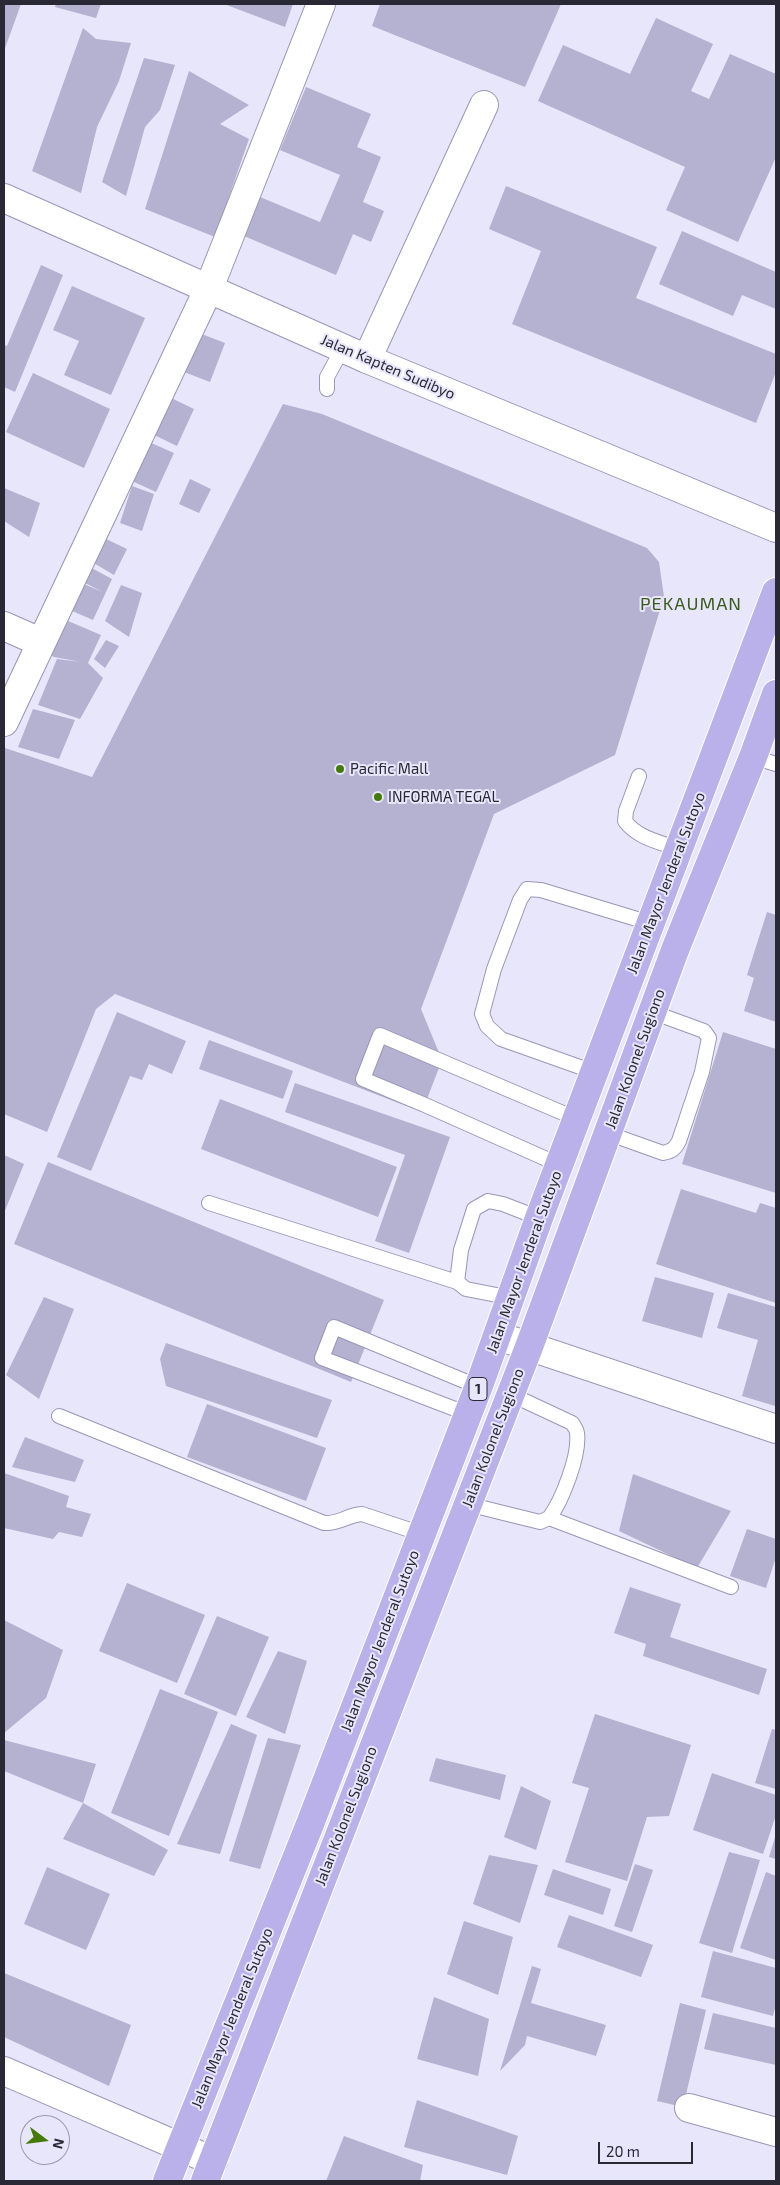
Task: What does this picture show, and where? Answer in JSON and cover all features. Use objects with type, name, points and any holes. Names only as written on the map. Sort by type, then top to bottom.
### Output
[{"type":"highway","name":"Jalan Mayor Jenderal Sutoyo","points":[[167,2181],[306,1834],[498,1336],[539,1218],[776,592]]},
{"type":"highway","name":"Jalan Kolonel Sugiono","points":[[209,2171],[529,1347],[652,1012],[765,761],[776,694]]},
{"type":"street","points":[[4,722],[40,642],[209,288],[322,4]]},
{"type":"street","points":[[355,354],[484,105]]},
{"type":"street","name":"Jalan Kapten Sudibyo","points":[[4,198],[355,354],[776,528]]},
{"type":"street","points":[[4,626],[40,642]]},
{"type":"street","points":[[498,1336],[776,1429]]},
{"type":"street","points":[[4,2071],[180,2148],[209,2171]]},
{"type":"street","points":[[689,2108],[776,2132]]},
{"type":"lane","points":[[327,389],[327,377],[355,354]]},
{"type":"lane","points":[[639,776],[626,811],[625,821],[630,829],[678,849]]},
{"type":"lane","points":[[594,1072],[501,1039],[487,1026],[482,1014],[494,969],[520,900],[527,889],[541,890],[650,924]]},
{"type":"lane","points":[[607,1133],[663,1153],[671,1152],[676,1148],[679,1141],[702,1072],[709,1038],[704,1032],[652,1012]]},
{"type":"lane","points":[[560,1165],[363,1079],[380,1035],[577,1119]]},
{"type":"lane","points":[[457,1282],[461,1250],[474,1209],[488,1201],[503,1204],[539,1218]]},
{"type":"lane","points":[[209,1203],[457,1282],[466,1290],[512,1298]]},
{"type":"lane","points":[[468,1414],[322,1358],[334,1327],[478,1387]]},
{"type":"lane","points":[[467,1504],[540,1522],[550,1518],[563,1492],[577,1446],[577,1432],[572,1423],[510,1394]]},
{"type":"lane","points":[[59,1416],[324,1523],[337,1523],[352,1515],[362,1514],[422,1534]]},
{"type":"lane","points":[[550,1518],[731,1587]]},
{"type":"building","points":[[4,4],[21,4],[4,51]]},
{"type":"building","points":[[56,4],[101,4],[96,18],[55,7]]},
{"type":"building","points":[[224,4],[293,4],[285,27]]},
{"type":"building","points":[[380,4],[561,4],[525,87],[372,26]]},
{"type":"building","points":[[656,18],[713,44],[691,91],[709,99],[730,54],[776,74],[776,157],[738,242],[666,210],[685,167],[538,101],[563,45],[630,74]]},
{"type":"building","points":[[83,28],[96,39],[131,43],[119,81],[97,127],[81,193],[32,171]]},
{"type":"building","points":[[144,58],[175,65],[160,110],[145,127],[126,196],[102,182]]},
{"type":"building","points":[[189,71],[249,105],[220,124],[249,139],[215,237],[145,209]]},
{"type":"building","points":[[306,87],[371,114],[357,147],[381,157],[363,202],[384,211],[371,242],[353,234],[336,275],[244,236],[260,197],[320,222],[340,175],[280,150]]},
{"type":"building","points":[[506,186],[657,247],[636,298],[776,354],[776,372],[756,423],[512,324],[541,251],[489,229]]},
{"type":"building","points":[[682,231],[776,272],[776,309],[742,295],[733,316],[659,284]]},
{"type":"building","points":[[41,265],[63,275],[15,392],[4,387],[4,345],[7,346]]},
{"type":"building","points":[[72,286],[145,318],[111,395],[64,375],[79,341],[53,330]]},
{"type":"building","points":[[199,333],[225,343],[210,382],[184,372]]},
{"type":"building","points":[[33,373],[110,409],[84,468],[6,432]]},
{"type":"building","points":[[167,396],[194,409],[177,446],[150,433]]},
{"type":"building","name":"Pacific Mall","points":[[283,404],[322,414],[647,548],[659,562],[664,597],[615,755],[494,814],[421,1009],[442,1060],[422,1112],[115,994],[96,1009],[47,1132],[4,1114],[4,751],[5,748],[92,777]]},
{"type":"building","points":[[149,442],[174,453],[156,492],[132,481]]},
{"type":"building","points":[[190,479],[211,489],[199,513],[179,504]]},
{"type":"building","points":[[132,486],[154,494],[142,531],[120,523]]},
{"type":"building","points":[[4,488],[40,503],[29,537],[4,521]]},
{"type":"building","points":[[104,538],[127,549],[114,575],[92,562]]},
{"type":"building","points":[[88,566],[112,579],[93,620],[70,610],[81,583],[103,592],[79,580]]},
{"type":"building","points":[[121,585],[142,593],[129,637],[105,621]]},
{"type":"building","points":[[61,618],[101,635],[88,663],[103,678],[80,719],[38,705],[57,659],[81,662],[54,657],[44,651]]},
{"type":"building","points":[[106,640],[119,646],[105,668],[94,659]]},
{"type":"building","points":[[33,709],[75,720],[59,759],[18,747]]},
{"type":"building","points":[[767,912],[776,915],[776,1022],[744,1011],[754,978],[747,975]]},
{"type":"building","points":[[117,1012],[186,1041],[172,1074],[149,1064],[142,1080],[130,1076],[91,1171],[57,1157]]},
{"type":"building","points":[[723,1032],[776,1049],[776,1193],[682,1164]]},
{"type":"building","points":[[209,1040],[293,1071],[283,1099],[199,1069]]},
{"type":"building","points":[[295,1083],[450,1137],[409,1253],[375,1241],[405,1155],[285,1112]]},
{"type":"building","points":[[220,1099],[397,1167],[378,1217],[201,1149]]},
{"type":"building","points":[[4,1155],[24,1164],[4,1213]]},
{"type":"building","points":[[48,1162],[384,1300],[351,1382],[14,1244]]},
{"type":"building","points":[[681,1189],[756,1213],[760,1203],[776,1208],[776,1303],[656,1264]]},
{"type":"building","points":[[655,1277],[714,1293],[702,1338],[642,1321]]},
{"type":"building","points":[[728,1293],[776,1307],[775,1406],[742,1396],[758,1340],[717,1328]]},
{"type":"building","points":[[44,1297],[74,1309],[39,1399],[6,1375]]},
{"type":"building","points":[[166,1343],[332,1400],[317,1438],[166,1386],[160,1359]]},
{"type":"building","points":[[207,1404],[326,1448],[306,1501],[187,1457]]},
{"type":"building","points":[[25,1437],[84,1460],[75,1482],[12,1467]]},
{"type":"building","points":[[4,1473],[69,1496],[66,1507],[91,1514],[82,1537],[59,1532],[53,1539],[4,1528]]},
{"type":"building","points":[[633,1474],[731,1511],[697,1568],[619,1531]]},
{"type":"building","points":[[747,1529],[776,1539],[776,1557],[766,1588],[730,1576]]},
{"type":"building","points":[[127,1583],[205,1615],[177,1683],[99,1651]]},
{"type":"building","points":[[630,1587],[681,1604],[670,1637],[767,1669],[759,1695],[643,1656],[646,1644],[614,1633]]},
{"type":"building","points":[[217,1616],[269,1637],[236,1716],[184,1694]]},
{"type":"building","points":[[4,1620],[63,1650],[46,1698],[4,1733]]},
{"type":"building","points":[[278,1651],[307,1661],[285,1734],[246,1717]]},
{"type":"building","points":[[160,1689],[218,1712],[169,1836],[111,1813]]},
{"type":"building","points":[[595,1714],[691,1745],[669,1816],[647,1817],[627,1881],[565,1862],[589,1788],[572,1783]]},
{"type":"building","points":[[231,1724],[257,1735],[220,1854],[177,1844]]},
{"type":"building","points":[[772,1729],[776,1730],[776,1789],[755,1783]]},
{"type":"building","points":[[268,1738],[301,1745],[260,1869],[229,1861]]},
{"type":"building","points":[[4,1740],[96,1764],[83,1803],[4,1771]]},
{"type":"building","points":[[436,1758],[506,1775],[500,1800],[429,1781]]},
{"type":"building","points":[[712,1773],[776,1795],[776,1815],[763,1854],[693,1830]]},
{"type":"building","points":[[521,1786],[551,1801],[536,1850],[504,1837]]},
{"type":"building","points":[[83,1803],[168,1850],[154,1876],[63,1839]]},
{"type":"building","points":[[776,1834],[776,1859],[769,1857]]},
{"type":"building","points":[[729,1852],[760,1860],[732,1953],[699,1943]]},
{"type":"building","points":[[489,1855],[538,1865],[520,1923],[473,1904]]},
{"type":"building","points":[[635,1864],[653,1870],[632,1932],[614,1926]]},
{"type":"building","points":[[47,1867],[110,1894],[86,1950],[24,1924]]},
{"type":"building","points":[[553,1869],[611,1889],[603,1915],[544,1895]]},
{"type":"building","points":[[766,1872],[776,1876],[776,1960],[740,1948]]},
{"type":"building","points":[[569,1915],[653,1945],[641,1977],[557,1947]]},
{"type":"building","points":[[464,1921],[513,1937],[498,1995],[447,1974]]},
{"type":"building","points":[[713,1951],[776,1968],[776,2004],[773,2016],[701,1997]]},
{"type":"building","points":[[532,1966],[541,1969],[531,2003],[606,2025],[596,2056],[527,2036],[525,2045],[500,2071]]},
{"type":"building","points":[[4,1973],[131,2025],[109,2086],[4,2037]]},
{"type":"building","points":[[434,1997],[489,2019],[478,2076],[417,2059]]},
{"type":"building","points":[[680,2003],[706,2010],[683,2107],[657,2101]]},
{"type":"building","points":[[713,2013],[776,2028],[776,2065],[704,2049]]},
{"type":"building","points":[[417,2100],[518,2136],[507,2175],[404,2147]]},
{"type":"building","points":[[344,2136],[423,2165],[420,2181],[326,2181]]},
{"type":"place","name":"Pacific Mall","points":[[340,769]]},
{"type":"place","name":"INFORMA TEGAL","points":[[378,797]]},
{"type":"district","name":"PEKAUMAN","points":[[691,604]]}]
